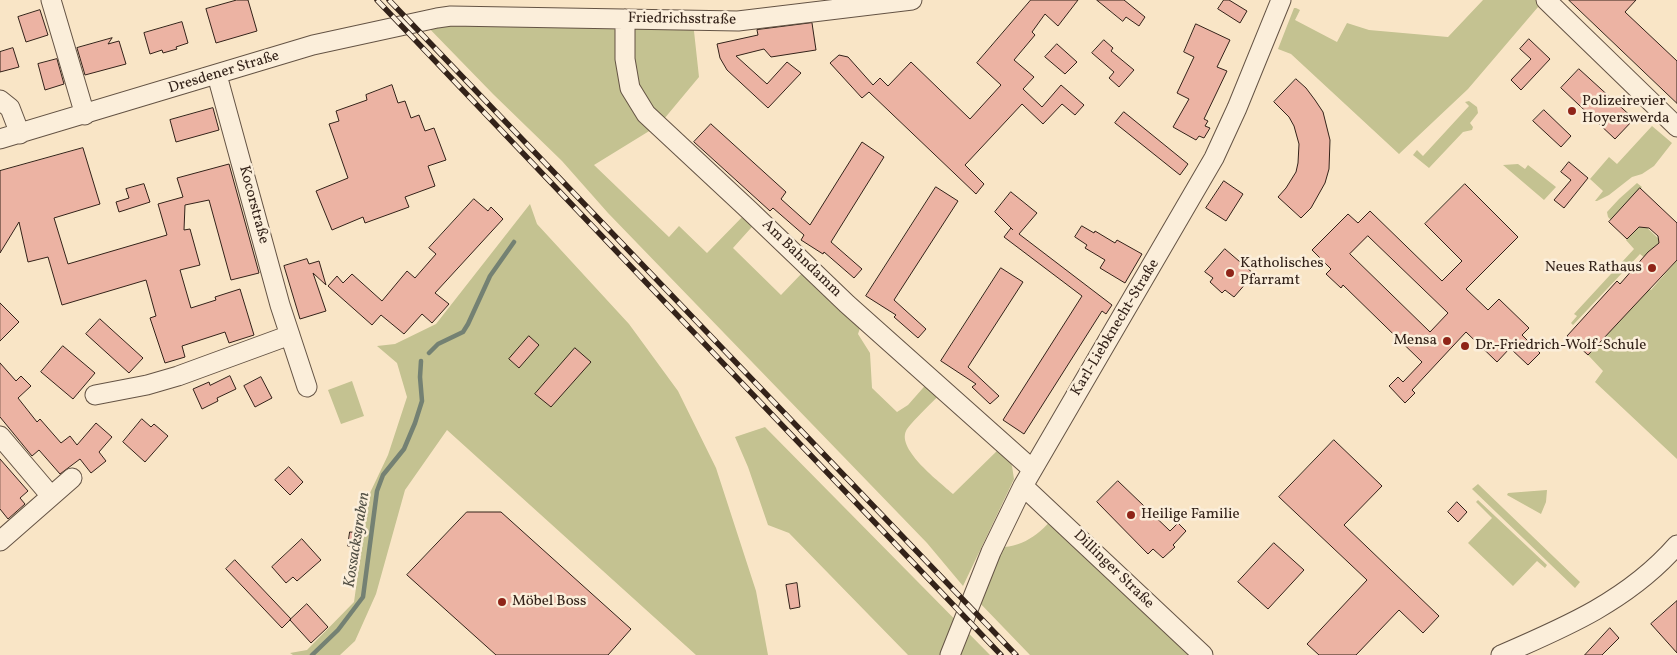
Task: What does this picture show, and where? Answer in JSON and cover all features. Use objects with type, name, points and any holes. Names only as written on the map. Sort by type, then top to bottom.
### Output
[{"type":"street","points":[[51,0],[85,115]]},
{"type":"street","name":"Friedrichsstraße","points":[[449,8],[625,19],[738,21],[912,0]]},
{"type":"street","name":"Karl-Liebknecht-Straße","points":[[950,655],[991,552],[1023,486],[1214,158],[1238,108],[1280,0]]},
{"type":"street","points":[[1546,0],[1677,127]]},
{"type":"street","name":"Dresdener Straße","points":[[0,139],[337,40],[411,23],[449,8]]},
{"type":"street","name":"Am Bahndamm","points":[[625,19],[625,59],[630,88],[646,114],[852,309],[1032,470]]},
{"type":"street","name":"Kocorstraße","points":[[218,75],[266,254],[307,387]]},
{"type":"street","points":[[0,100],[10,108],[20,134]]},
{"type":"street","points":[[95,395],[178,376],[290,335]]},
{"type":"street","points":[[0,436],[51,496]]},
{"type":"street","points":[[0,541],[72,478]]},
{"type":"street","name":"Dillinger Straße","points":[[1023,486],[1203,655]]},
{"type":"street","points":[[1501,655],[1562,629],[1602,608],[1646,576],[1677,545]]},
{"type":"shaded area","points":[[1483,0],[1544,0],[1468,89],[1399,154],[1291,54],[1278,49],[1294,8],[1300,10],[1295,20],[1337,42],[1347,23],[1369,30],[1448,37]]},
{"type":"shaded area","points":[[624,19],[639,104],[625,19],[693,22],[699,77],[659,125],[594,165],[669,237],[679,226],[707,253],[749,210],[759,219],[733,248],[781,295],[803,272],[860,328],[858,334],[870,353],[872,388],[897,412],[908,405],[930,380],[943,391],[908,427],[905,439],[913,456],[953,494],[1003,445],[1012,466],[1014,479],[963,586],[927,543],[608,213],[562,161],[422,21]]},
{"type":"shaded area","points":[[1469,101],[1477,107],[1478,113],[1470,123],[1473,127],[1472,130],[1463,132],[1429,168],[1413,155],[1417,150],[1423,156],[1469,106],[1465,102]]},
{"type":"shaded area","points":[[1652,126],[1672,143],[1654,166],[1642,174],[1632,177],[1609,195],[1595,201],[1603,191],[1590,179],[1609,157],[1617,164]]},
{"type":"shaded area","points":[[1518,164],[1525,169],[1528,165],[1556,187],[1544,200],[1503,165]]},
{"type":"shaded area","points":[[1637,183],[1642,187],[1611,220],[1607,212]]},
{"type":"shaded area","points":[[530,204],[537,224],[629,324],[678,391],[716,468],[756,591],[768,655],[696,655],[447,430],[405,490],[376,594],[355,641],[340,655],[293,655],[290,653],[307,650],[354,602],[369,495],[388,455],[407,397],[397,363],[377,346],[395,344],[436,324]]},
{"type":"shaded area","points":[[1642,223],[1662,242],[1646,259],[1640,254],[1573,325],[1571,323],[1577,316],[1574,314],[1634,249],[1626,240]]},
{"type":"shaded area","points":[[1677,260],[1677,459],[1595,382],[1603,371],[1588,355],[1638,301],[1642,282],[1651,290]]},
{"type":"shaded area","points":[[352,381],[364,416],[341,424],[328,390]]},
{"type":"shaded area","points":[[765,427],[990,655],[908,655],[789,533],[768,525],[748,467],[735,437]]},
{"type":"shaded area","points":[[1478,484],[1580,582],[1575,588],[1472,489]]},
{"type":"shaded area","points":[[1547,490],[1546,502],[1541,514],[1507,495],[1508,493]]},
{"type":"shaded area","points":[[1478,500],[1547,565],[1545,568],[1537,561],[1513,586],[1468,543],[1492,518],[1476,502]]},
{"type":"shaded area","points":[[1059,511],[1210,655],[1030,655],[976,599],[995,547],[1015,545],[1032,538]]},
{"type":"building","points":[[237,0],[248,0],[257,31],[216,43],[206,9]]},
{"type":"building","points":[[1031,0],[1078,0],[1058,26],[1045,14],[1032,32],[1035,35],[1014,60],[1034,77],[1023,89],[1042,107],[1061,85],[1084,105],[1075,115],[1062,104],[1043,124],[1022,104],[965,165],[984,184],[976,194],[869,92],[862,98],[830,63],[839,55],[848,57],[873,85],[880,78],[888,86],[911,62],[970,119],[1001,85],[977,63]]},
{"type":"building","points":[[1097,0],[1124,0],[1145,17],[1139,26],[1126,17],[1123,21]]},
{"type":"building","points":[[1224,0],[1229,0],[1247,11],[1240,23],[1218,9]]},
{"type":"building","points":[[1569,0],[1636,0],[1625,12],[1677,61],[1677,103]]},
{"type":"building","points":[[40,10],[48,35],[26,42],[18,17]]},
{"type":"building","points":[[182,22],[188,43],[176,47],[177,49],[163,53],[162,50],[150,54],[144,33]]},
{"type":"building","points":[[812,23],[816,50],[771,57],[764,49],[736,56],[767,84],[787,62],[801,73],[768,108],[727,70],[720,58],[717,44],[758,35],[757,30]]},
{"type":"building","points":[[1196,24],[1230,40],[1217,67],[1227,71],[1204,119],[1208,121],[1205,126],[1210,128],[1204,138],[1199,136],[1196,140],[1173,127],[1189,99],[1177,93],[1194,57],[1184,52]]},
{"type":"building","points":[[112,38],[108,44],[119,41],[126,64],[85,75],[77,48]]},
{"type":"building","points":[[1529,39],[1550,59],[1521,90],[1511,80],[1531,59],[1520,49]]},
{"type":"building","points":[[1104,40],[1113,48],[1111,51],[1134,70],[1119,87],[1109,78],[1114,72],[1092,53]]},
{"type":"building","points":[[1057,44],[1077,62],[1065,74],[1045,57]]},
{"type":"building","points":[[13,48],[19,67],[0,72],[0,52]]},
{"type":"building","points":[[57,59],[64,84],[45,90],[38,64]]},
{"type":"building","points":[[1579,69],[1634,119],[1615,139],[1561,88]]},
{"type":"building","points":[[1296,79],[1306,88],[1323,112],[1330,140],[1329,169],[1325,183],[1311,208],[1301,218],[1278,197],[1296,172],[1299,144],[1294,126],[1289,117],[1274,102]]},
{"type":"building","points":[[392,85],[398,103],[405,101],[411,118],[419,115],[425,131],[434,128],[446,160],[428,166],[435,186],[405,197],[409,207],[365,223],[363,217],[332,230],[316,191],[348,178],[329,124],[339,121],[336,111],[367,100],[366,95]]},
{"type":"building","points":[[213,108],[219,130],[176,142],[170,120]]},
{"type":"building","points":[[1544,110],[1571,136],[1561,147],[1533,121]]},
{"type":"building","points":[[1124,112],[1188,164],[1180,175],[1115,123]]},
{"type":"building","points":[[711,124],[786,192],[781,199],[810,225],[862,142],[884,157],[831,242],[862,269],[854,278],[824,252],[823,254],[801,240],[804,235],[773,208],[770,211],[694,142]]},
{"type":"building","points":[[83,148],[100,204],[54,218],[68,264],[167,235],[158,204],[183,197],[177,178],[229,164],[259,273],[231,280],[209,200],[185,205],[184,230],[190,229],[200,265],[180,270],[191,308],[216,300],[215,297],[240,289],[254,335],[229,343],[225,332],[182,346],[185,357],[165,363],[150,318],[156,316],[146,280],[62,305],[48,257],[28,262],[19,222],[0,253],[0,171]]},
{"type":"building","points":[[1569,162],[1588,178],[1564,208],[1554,200],[1571,180],[1561,172]]},
{"type":"building","points":[[1224,181],[1243,194],[1226,221],[1206,208]]},
{"type":"building","points":[[144,184],[150,202],[119,212],[116,202],[129,198],[126,189]]},
{"type":"building","points":[[1465,184],[1518,237],[1466,289],[1488,310],[1499,299],[1529,328],[1522,335],[1540,353],[1528,365],[1510,348],[1497,362],[1466,332],[1412,390],[1415,393],[1405,403],[1389,386],[1398,377],[1403,382],[1422,362],[1343,285],[1341,288],[1326,274],[1331,269],[1312,250],[1348,214],[1358,223],[1370,211],[1442,281],[1462,261],[1425,224]],"holes":[[[1368,236],[1448,313],[1430,332],[1350,254]]]},
{"type":"building","points":[[936,187],[958,201],[894,300],[926,329],[918,338],[894,317],[896,315],[866,296]]},
{"type":"building","name":"Neues Rathaus","points":[[1640,188],[1677,223],[1677,260],[1588,355],[1567,336],[1617,281],[1620,284],[1648,252],[1659,243],[1658,236],[1649,228],[1639,227],[1627,239],[1609,222]]},
{"type":"building","points":[[1011,192],[1037,213],[1019,234],[1112,305],[1106,314],[1102,311],[1024,434],[1003,420],[1082,296],[1004,237],[1011,228],[995,212]]},
{"type":"building","points":[[474,199],[488,211],[491,207],[503,219],[435,293],[449,304],[432,323],[422,314],[404,334],[381,315],[372,325],[328,286],[337,276],[343,283],[352,274],[382,301],[407,271],[415,278],[436,254],[429,248]]},
{"type":"building","points":[[1082,226],[1094,233],[1095,231],[1115,243],[1117,240],[1142,254],[1125,283],[1100,268],[1105,260],[1085,248],[1087,245],[1075,237]]},
{"type":"building","name":"Katholisches Pfarramt","points":[[1225,249],[1254,274],[1234,297],[1225,290],[1222,293],[1210,282],[1213,278],[1205,272]]},
{"type":"building","points":[[307,259],[309,264],[319,261],[326,285],[313,273],[326,311],[300,319],[284,266]]},
{"type":"building","points":[[1001,268],[1023,282],[968,367],[999,396],[990,404],[972,387],[976,384],[941,361]]},
{"type":"building","points":[[0,303],[19,322],[0,341]]},
{"type":"building","points":[[100,319],[143,358],[129,373],[86,334]]},
{"type":"building","points":[[529,336],[539,345],[519,368],[509,359]]},
{"type":"building","points":[[63,346],[95,373],[73,399],[41,372]]},
{"type":"building","points":[[575,348],[591,362],[551,407],[535,394]]},
{"type":"building","points":[[0,363],[16,381],[21,376],[31,386],[18,398],[37,422],[40,419],[61,443],[70,436],[77,445],[96,423],[112,437],[99,452],[106,461],[91,473],[80,459],[60,474],[39,450],[32,456],[0,417]]},
{"type":"building","points":[[230,376],[236,389],[217,398],[218,401],[202,409],[193,389],[209,382],[210,385]]},
{"type":"building","points":[[261,377],[272,398],[255,407],[244,386]]},
{"type":"building","points":[[142,419],[151,427],[154,424],[168,436],[145,462],[123,442]]},
{"type":"building","points":[[1334,440],[1382,486],[1344,525],[1439,616],[1423,633],[1399,610],[1356,655],[1319,655],[1307,644],[1367,580],[1279,497]]},
{"type":"building","points":[[0,459],[28,491],[20,498],[25,504],[8,519],[0,509]]},
{"type":"building","points":[[289,467],[303,482],[290,495],[275,480]]},
{"type":"building","name":"Heilige Familie","points":[[1118,481],[1170,531],[1178,523],[1186,531],[1173,545],[1175,547],[1163,558],[1153,549],[1148,554],[1097,502]]},
{"type":"building","points":[[1457,502],[1467,512],[1458,522],[1448,512]]},
{"type":"building","points":[[467,512],[501,512],[631,629],[608,655],[496,655],[407,575]]},
{"type":"building","points":[[350,532],[361,533],[360,547],[348,546]]},
{"type":"building","points":[[302,539],[321,560],[297,581],[293,577],[286,583],[272,567]]},
{"type":"building","points":[[1274,543],[1304,570],[1268,609],[1238,582]]},
{"type":"building","points":[[235,560],[291,619],[282,628],[226,569]]},
{"type":"building","points":[[797,583],[800,607],[790,609],[786,585]]},
{"type":"building","points":[[1677,601],[1677,653],[1651,624]]},
{"type":"building","points":[[307,604],[328,627],[311,643],[290,620]]},
{"type":"building","points":[[1610,628],[1619,638],[1602,655],[1585,655]]},
{"type":"waterway","name":"Kossacksgraben","points":[[429,353],[438,344],[463,332],[490,276],[514,242]]},
{"type":"waterway","name":"Kossacksgraben","points":[[312,655],[338,630],[363,597],[377,491],[383,475],[404,449],[415,423],[422,401],[421,361]]},
{"type":"railway","points":[[377,0],[1001,655]]},
{"type":"railway","points":[[389,0],[1016,655]]},
{"type":"place","name":"Polizeirevier Hoyerswerda","points":[[1572,111]]},
{"type":"place","name":"Neues Rathaus","points":[[1652,268]]},
{"type":"place","name":"Katholisches Pfarramt","points":[[1230,273]]},
{"type":"place","name":"Mensa","points":[[1447,341]]},
{"type":"place","name":"Dr.-Friedrich-Wolf-Schule","points":[[1465,346]]},
{"type":"place","name":"Heilige Familie","points":[[1131,515]]},
{"type":"place","name":"Möbel Boss","points":[[502,602]]}]
